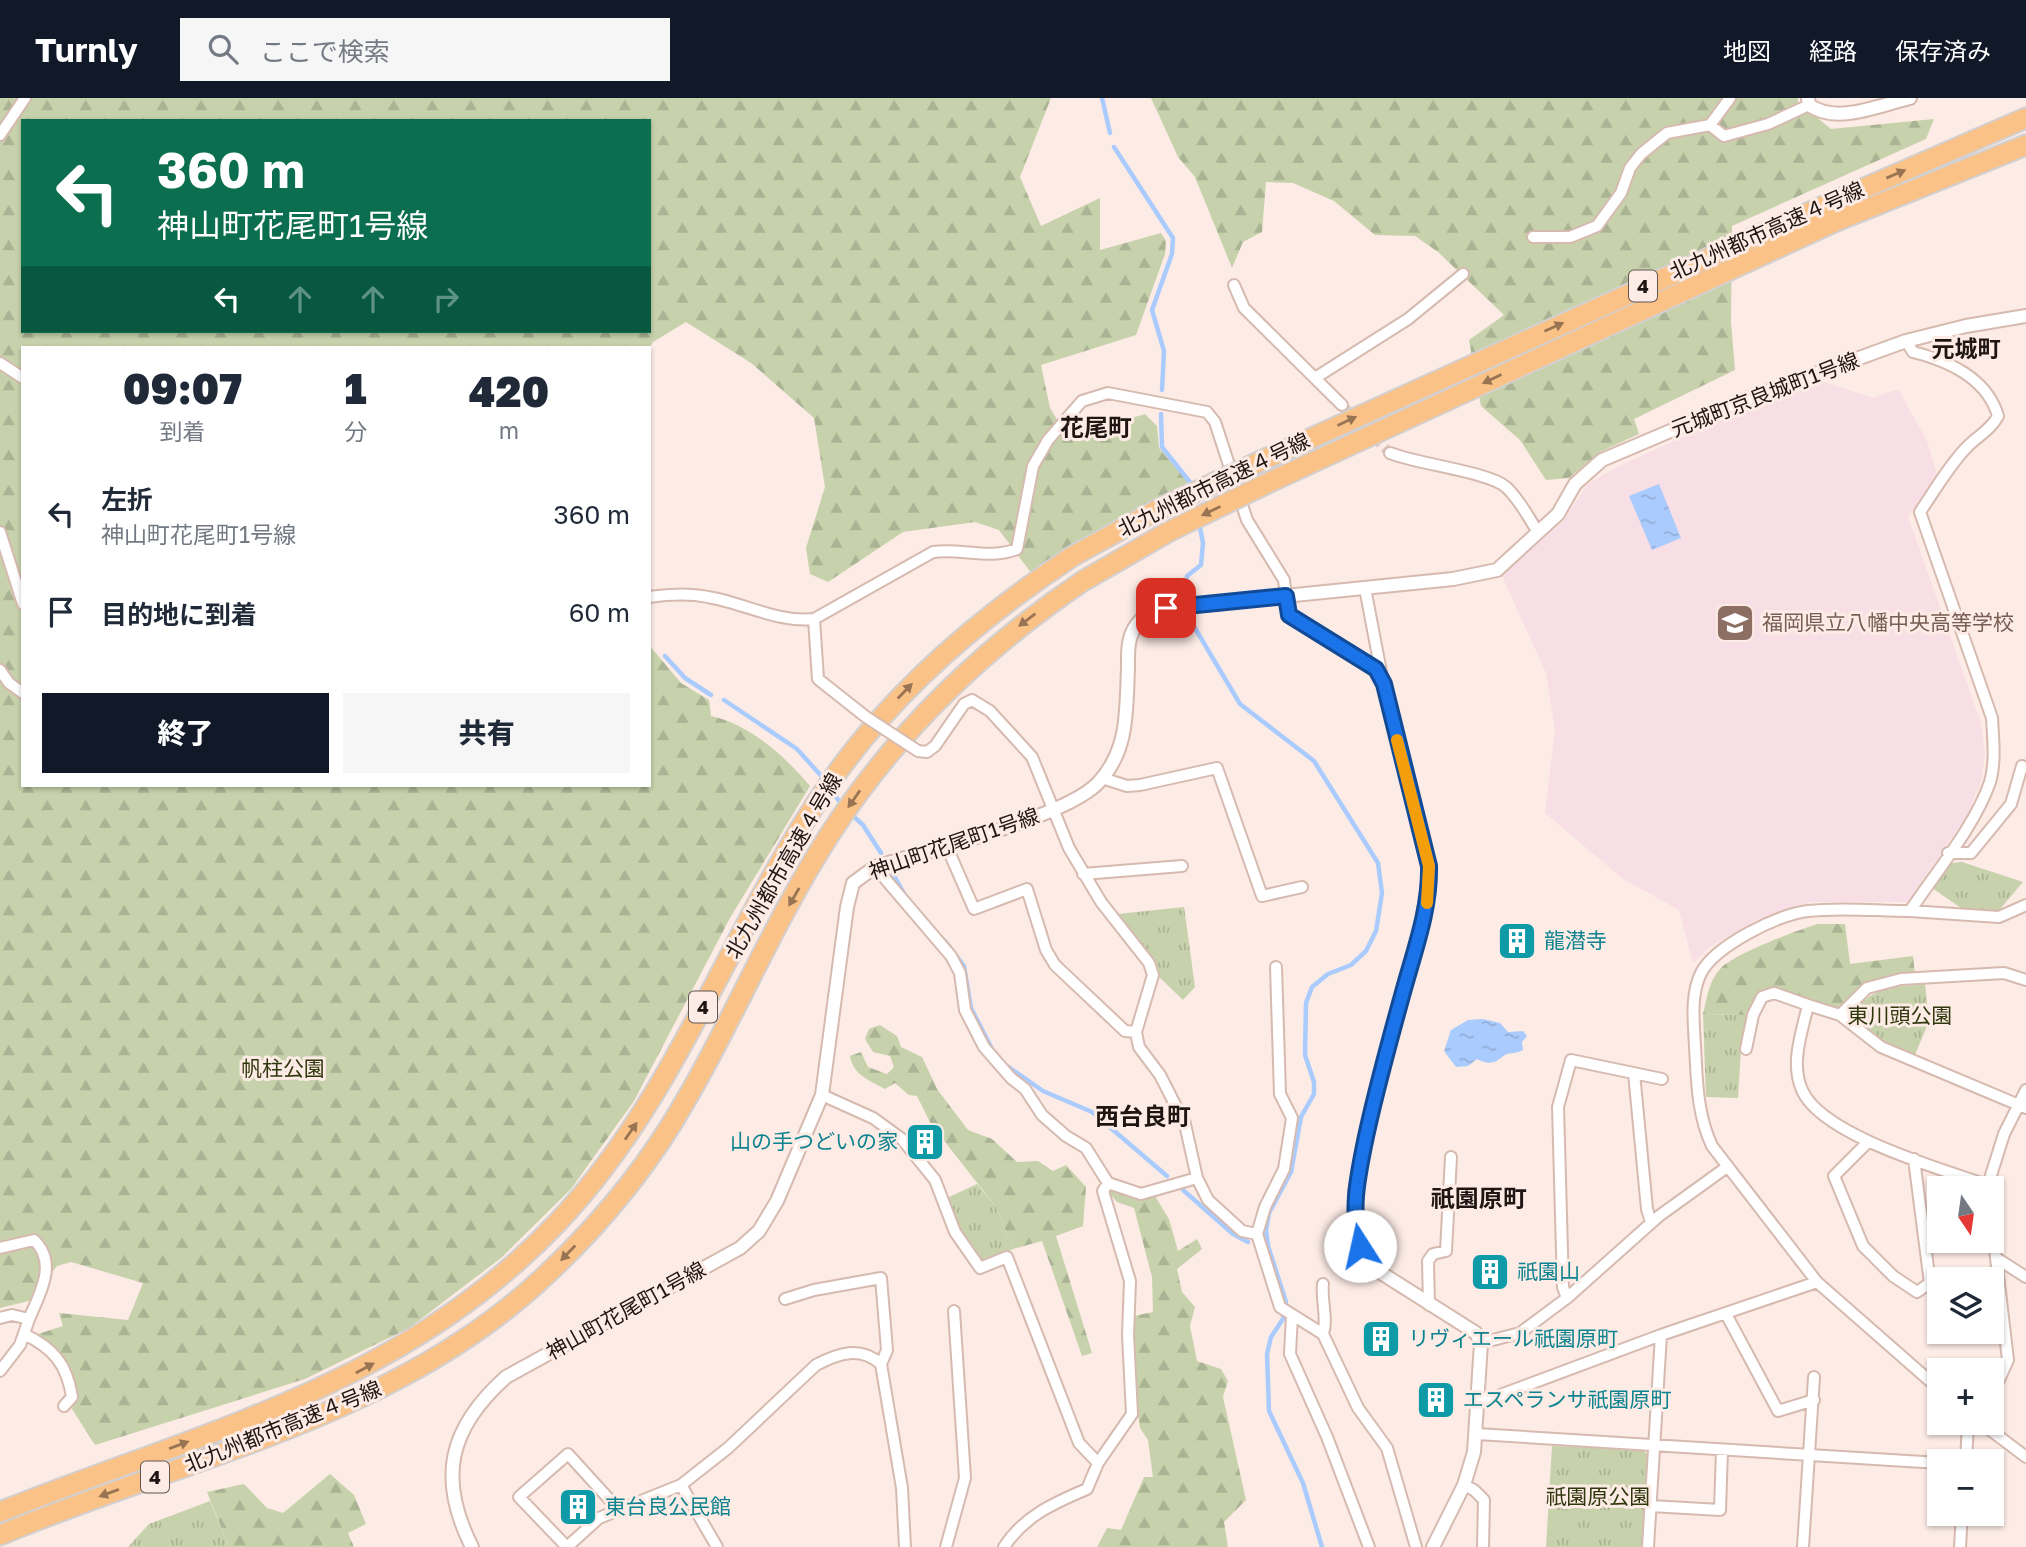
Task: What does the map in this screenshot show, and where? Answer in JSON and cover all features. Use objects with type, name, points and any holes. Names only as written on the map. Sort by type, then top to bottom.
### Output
[{"type":"highway","name":"北九州都市高速４号線","points":[[0,1512],[303,1397],[387,1356],[462,1308],[526,1255],[590,1186],[643,1114],[805,821],[860,743],[886,711],[952,645],[989,614],[1073,556],[1154,511],[1263,460],[1830,202],[2026,118]]},
{"type":"highway","name":"北九州都市高速４号線","points":[[0,1535],[312,1420],[400,1379],[476,1332],[546,1275],[614,1202],[670,1126],[828,838],[882,761],[910,727],[972,663],[1083,581],[1168,532],[1272,481],[1834,222],[2026,145]]},
{"type":"street","points":[[0,135],[25,98]]},
{"type":"street","points":[[1533,237],[1570,237],[1597,226],[1622,193],[1630,168],[1641,154],[1667,133],[1710,125],[1730,98]]},
{"type":"street","points":[[1710,125],[1724,136],[1768,124],[1808,101],[1821,113],[1842,114],[1910,98]]},
{"type":"street","points":[[1315,377],[1408,319],[1463,274]]},
{"type":"street","points":[[1234,285],[1244,308],[1342,405]]},
{"type":"street","name":"元城町京良城町1号線","points":[[1538,532],[1558,514],[1575,485],[1602,460],[1741,401],[1906,341],[1966,326],[2026,316]]},
{"type":"street","points":[[1906,341],[1913,352],[1935,357],[1960,370],[1986,389],[1998,416],[1991,429],[1968,445],[1946,472],[1920,512],[1992,718],[1993,751],[1990,780],[1978,809],[1910,911]]},
{"type":"street","points":[[0,363],[21,377]]},
{"type":"street","points":[[651,597],[677,593],[710,597],[796,621],[814,619],[933,552],[955,549],[999,556],[1017,549],[1033,466],[1048,440],[1083,401],[1108,393],[1207,412],[1215,422],[1247,520],[1284,580],[1289,615],[1376,669],[1384,684]]},
{"type":"street","points":[[1390,453],[1414,462],[1504,485],[1520,503],[1538,532]]},
{"type":"street","points":[[0,531],[21,598]]},
{"type":"street","name":"神山町花尾町1号線","points":[[472,1547],[454,1502],[451,1466],[468,1419],[484,1397],[506,1377],[740,1248],[759,1231],[777,1201],[822,1095],[847,907],[853,883],[875,867],[1053,811],[1078,798],[1102,778],[1122,746],[1126,725],[1129,643],[1136,625],[1149,615],[1166,608],[1365,588],[1497,570],[1538,532]]},
{"type":"street","points":[[1365,588],[1384,684],[1429,866],[1429,886],[1422,925],[1368,1126],[1354,1209],[1360,1246],[1368,1259],[1393,1283],[1476,1333],[1481,1343],[1478,1434],[1464,1485],[1433,1547]]},
{"type":"street","points":[[814,619],[818,679],[866,717],[918,751],[927,752],[935,746],[964,704],[972,700],[990,711],[1032,757],[1053,811],[1083,874],[1101,902],[1149,962],[1153,975],[1136,1032],[1139,1047],[1160,1075],[1185,1124],[1197,1178],[1208,1200],[1242,1231],[1257,1234]]},
{"type":"street","points":[[0,670],[21,691]]},
{"type":"street","points":[[1948,853],[1971,853],[2011,804],[2022,766]]},
{"type":"street","points":[[1102,778],[1127,786],[1140,785],[1217,768],[1262,896],[1302,887]]},
{"type":"street","points":[[946,845],[974,909],[1027,889],[1046,950],[1055,965],[1125,1031],[1136,1032]]},
{"type":"street","points":[[1083,874],[1182,866]]},
{"type":"street","points":[[875,867],[951,956],[960,973],[965,1010],[984,1047],[1011,1078],[1025,1089],[1042,1115],[1066,1136],[1086,1148],[1108,1183],[1142,1194],[1197,1178]]},
{"type":"street","points":[[1927,1378],[1817,1282],[1727,1167],[1703,1128],[1697,1090],[1693,1017],[1695,990],[1701,974],[1714,954],[1768,925],[1806,911],[1910,911],[1999,917],[2026,905]]},
{"type":"street","points":[[1276,967],[1280,1094],[1292,1118],[1284,1169],[1265,1207],[1257,1234],[1287,1312],[1290,1354],[1327,1437],[1369,1547]]},
{"type":"street","points":[[1840,1015],[1867,988],[1901,979],[2004,973],[2026,979]]},
{"type":"street","points":[[1746,1049],[1753,1015],[1762,997],[1774,993],[1840,1015],[1881,1047],[2021,1106]]},
{"type":"street","points":[[1808,1005],[1796,1061],[1802,1090],[1817,1111],[1868,1142],[1958,1176]]},
{"type":"street","points":[[1567,1298],[1563,1287],[1558,1107],[1571,1060],[1662,1079]]},
{"type":"street","points":[[1634,1073],[1647,1209],[1651,1222]]},
{"type":"street","points":[[1992,1176],[2026,1090]]},
{"type":"street","points":[[822,1095],[873,1118],[902,1139],[935,1180],[955,1233],[980,1268],[1007,1257],[1079,1443],[1098,1463]]},
{"type":"street","points":[[1868,1142],[1834,1176],[1863,1246],[1893,1276],[1917,1292],[1930,1283],[1914,1159]]},
{"type":"street","points":[[1429,1305],[1428,1261],[1433,1254],[1446,1251],[1451,1157]]},
{"type":"street","points":[[1481,1343],[1520,1333],[1567,1298],[1651,1222],[1727,1167]]},
{"type":"street","points":[[1004,1547],[1021,1525],[1045,1507],[1087,1489],[1098,1463],[1132,1414],[1128,1335],[1130,1281],[1103,1191],[1108,1183]]},
{"type":"street","points":[[0,1248],[34,1240],[44,1251],[47,1273],[20,1345],[0,1371]]},
{"type":"street","points":[[1995,1253],[2008,1360],[2004,1370]]},
{"type":"street","points":[[1996,1258],[2026,1277]]},
{"type":"street","points":[[785,1299],[814,1290],[881,1278],[887,1350],[881,1364],[902,1488],[905,1547]]},
{"type":"street","points":[[1480,1398],[1495,1397],[1661,1335],[1817,1282]]},
{"type":"street","points":[[1323,1284],[1321,1299],[1326,1325],[1323,1334]]},
{"type":"street","points":[[946,1547],[965,1478],[954,1311]]},
{"type":"street","points":[[1287,1312],[1323,1334],[1358,1408],[1387,1448],[1416,1547]]},
{"type":"street","points":[[1726,1314],[1778,1411],[1814,1400]]},
{"type":"street","points":[[0,1318],[12,1315],[29,1319]]},
{"type":"street","points":[[24,1334],[48,1345],[62,1363],[72,1397],[64,1406]]},
{"type":"street","points":[[1648,1547],[1661,1335]]},
{"type":"street","points":[[618,1509],[568,1454],[519,1497],[567,1546],[600,1518],[681,1485],[728,1448],[816,1365],[833,1356],[853,1352],[869,1353],[881,1364]]},
{"type":"street","points":[[1803,1547],[1814,1377]]},
{"type":"street","points":[[1478,1434],[1927,1462]]},
{"type":"street","points":[[1997,1435],[2026,1457]]},
{"type":"street","points":[[1651,1506],[1720,1510],[1722,1450]]},
{"type":"street","points":[[681,1485],[717,1547]]},
{"type":"street","points":[[1464,1485],[1484,1500],[1483,1547]]},
{"type":"street","points":[[1960,1547],[1961,1526]]},
{"type":"shaded area","name":"福岡県立八幡中央高等学校","points":[[1824,382],[1873,398],[1898,389],[1927,441],[1937,475],[1908,517],[1981,723],[1985,753],[1982,778],[1967,816],[1907,902],[1810,902],[1756,920],[1710,947],[1693,963],[1679,910],[1622,878],[1545,813],[1555,730],[1546,673],[1501,574],[1563,522],[1588,484],[1615,468],[1718,421]]},
{"type":"green space","name":"帆柱公園","points":[[0,98],[1051,98],[1020,177],[1041,226],[1100,198],[1100,250],[1161,233],[1166,241],[1165,254],[1136,335],[1041,365],[1050,408],[1068,437],[1145,414],[1157,426],[1159,448],[1188,482],[1189,488],[1032,574],[999,530],[975,522],[903,532],[828,582],[810,574],[806,548],[825,487],[814,418],[751,363],[686,322],[651,346],[21,346],[21,787],[651,787],[651,647],[681,683],[709,700],[711,716],[739,726],[765,743],[810,786],[730,918],[634,1101],[571,1189],[501,1258],[409,1328],[305,1379],[95,1445],[72,1409],[74,1387],[68,1367],[55,1349],[38,1334],[63,1326],[59,1313],[128,1320],[143,1283],[71,1262],[57,1266],[29,1301],[0,1308]]},
{"type":"green space","points":[[1151,98],[1798,98],[1798,102],[1831,129],[1934,119],[1926,139],[1732,226],[1731,322],[1735,370],[1634,419],[1639,434],[1600,452],[1569,478],[1546,480],[1520,440],[1481,406],[1469,340],[1504,315],[1438,252],[1415,236],[1375,235],[1334,201],[1293,183],[1266,182],[1262,232],[1243,242],[1232,268],[1195,177],[1178,157]]},
{"type":"green space","points":[[1962,862],[2023,882],[1995,915],[1967,912],[1932,888],[1944,864]]},
{"type":"green space","points":[[1184,907],[1195,987],[1183,1000],[1157,975],[1154,960],[1118,914]]},
{"type":"green space","points":[[1818,924],[1845,924],[1850,964],[1913,956],[1915,975],[1865,985],[1839,1010],[1775,990],[1748,1015],[1703,1014],[1711,984],[1728,962]]},
{"type":"green space","name":"東川頭公園","points":[[1925,984],[1929,1021],[1915,1055],[1883,1042],[1848,1015],[1867,998],[1882,990]]},
{"type":"green space","points":[[1703,1014],[1748,1015],[1741,1048],[1738,1098],[1706,1097]]},
{"type":"green space","points":[[880,1025],[897,1036],[901,1047],[922,1057],[937,1089],[968,1130],[992,1139],[1017,1162],[1038,1161],[1053,1171],[1066,1165],[1086,1187],[1083,1226],[1056,1236],[1092,1353],[1082,1356],[1042,1241],[1013,1249],[996,1207],[931,1124],[917,1096],[909,1095],[895,1083],[885,1089],[854,1068],[850,1056],[861,1052],[868,1067],[887,1074],[894,1067],[890,1056],[873,1052],[865,1039],[869,1029]]},
{"type":"green space","points":[[977,1184],[996,1207],[1013,1249],[983,1263],[958,1228],[947,1198]]},
{"type":"green space","points":[[1111,1188],[1138,1200],[1155,1196],[1169,1219],[1178,1251],[1197,1239],[1202,1249],[1177,1269],[1182,1292],[1195,1307],[1190,1326],[1197,1361],[1221,1369],[1228,1381],[1223,1397],[1246,1500],[1224,1522],[1228,1547],[1097,1547],[1107,1528],[1121,1530],[1144,1477],[1153,1477],[1148,1440],[1140,1428],[1138,1415],[1134,1316],[1153,1312],[1152,1277],[1134,1208],[1117,1202],[1109,1193]]},
{"type":"green space","name":"祇園原公園","points":[[1552,1446],[1643,1450],[1649,1456],[1643,1547],[1546,1547]]},
{"type":"green space","points":[[330,1474],[354,1495],[366,1524],[348,1533],[354,1547],[229,1547],[207,1492],[244,1484],[267,1508],[283,1513]]},
{"type":"green space","points":[[210,1501],[229,1547],[128,1547],[149,1524]]},
{"type":"water","points":[[1659,484],[1681,538],[1652,550],[1629,496]]},
{"type":"water","points":[[1483,1019],[1500,1023],[1508,1032],[1523,1031],[1527,1036],[1522,1042],[1523,1050],[1492,1062],[1477,1059],[1468,1066],[1456,1067],[1444,1051],[1451,1030],[1468,1020]]},
{"type":"waterway","points":[[1102,98],[1110,133]]},
{"type":"waterway","points":[[1114,147],[1173,238],[1172,254],[1152,310],[1164,351],[1162,390]]},
{"type":"waterway","points":[[1161,414],[1162,447],[1193,486]]},
{"type":"waterway","points":[[1185,594],[1187,576],[1201,565],[1203,543],[1199,522]]},
{"type":"waterway","points":[[1189,618],[1240,704],[1314,761],[1378,863],[1382,893],[1376,931],[1366,951],[1351,965],[1328,974],[1312,987],[1306,1003],[1305,1055],[1314,1082],[1314,1094],[1301,1117],[1291,1172],[1269,1213],[1266,1230],[1268,1246],[1286,1302],[1283,1319],[1271,1337],[1267,1354],[1269,1411],[1303,1483],[1322,1547]]},
{"type":"waterway","points":[[665,656],[685,678],[711,695]]},
{"type":"waterway","points":[[724,700],[797,749],[824,779]]},
{"type":"waterway","points":[[831,790],[842,805]]},
{"type":"waterway","points":[[851,814],[863,825],[881,853]]},
{"type":"waterway","points":[[893,874],[905,895]]},
{"type":"waterway","points":[[945,941],[964,966],[971,1008],[992,1049]]},
{"type":"waterway","points":[[1007,1066],[1043,1091],[1092,1112],[1167,1176]]},
{"type":"waterway","points":[[1183,1190],[1233,1234],[1248,1242]]},
{"type":"tunnel","points":[[1342,405],[1390,453]]},
{"type":"slow traffic","points":[[1397,740],[1429,866],[1427,903]]},
{"type":"place","name":"福岡県立八幡中央高等学校","points":[[1735,623]]},
{"type":"place","name":"龍潜寺","points":[[1517,941]]},
{"type":"place","name":"山の手つどいの家","points":[[925,1142]]},
{"type":"place","name":"祇園山","points":[[1490,1272]]},
{"type":"place","name":"リヴィエール祇園原町","points":[[1381,1339]]},
{"type":"place","name":"エスペランサ祇園原町","points":[[1436,1400]]},
{"type":"place","name":"東台良公民館","points":[[578,1507]]},
{"type":"district","name":"元城町","points":[[1966,349]]},
{"type":"district","name":"花尾町","points":[[1096,428]]},
{"type":"district","name":"西台良町","points":[[1143,1117]]},
{"type":"district","name":"祇園原町","points":[[1479,1199]]},
{"type":"route","points":[[1166,608],[1286,596],[1289,615],[1376,669],[1384,684],[1429,866],[1429,886],[1427,905],[1384,1058],[1355,1192],[1355,1227],[1360,1246]]}]
